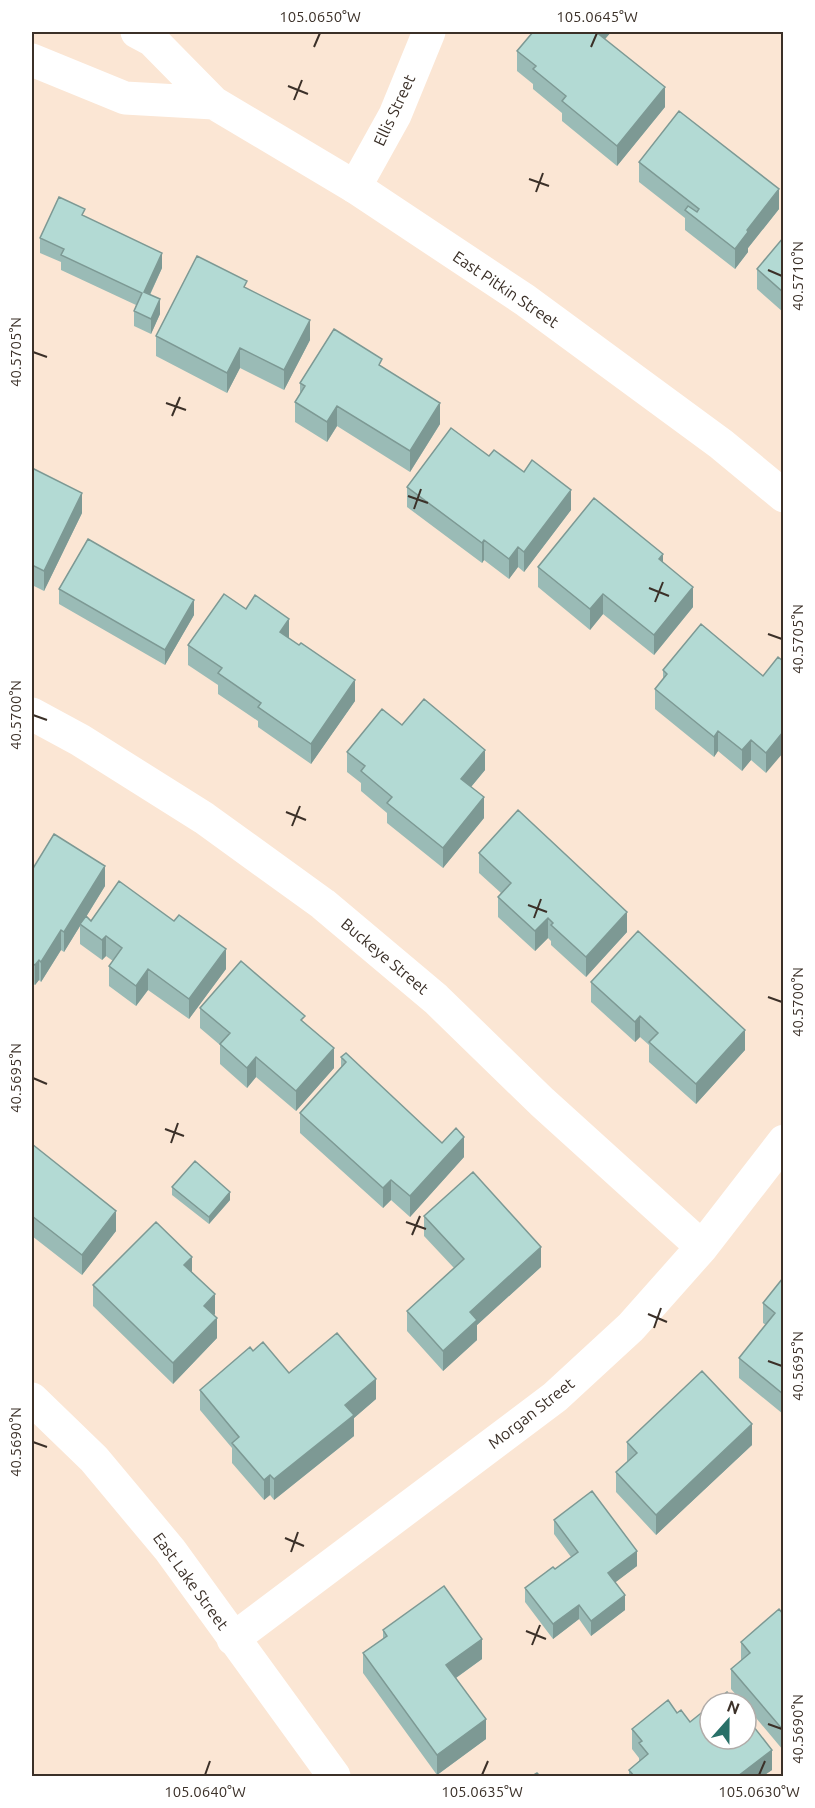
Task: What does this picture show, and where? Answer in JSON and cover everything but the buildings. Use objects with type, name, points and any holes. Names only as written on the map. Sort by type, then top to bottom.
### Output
[{"type":"street","name":"East Pitkin Street","points":[[137,32],[152,40],[214,103],[355,187],[525,300],[721,444],[783,496]]},
{"type":"street","name":"Ellis Street","points":[[355,187],[395,115],[429,32]]},
{"type":"street","name":"East Pitkin Street","points":[[32,60],[125,98],[214,103]]},
{"type":"street","name":"Buckeye Street","points":[[32,714],[80,740],[204,818],[323,904],[436,999],[542,1102],[702,1247]]},
{"type":"street","name":"Morgan Street","points":[[233,1638],[555,1397],[630,1327],[702,1247],[783,1141]]},
{"type":"street","name":"East Lake Street","points":[[32,1399],[94,1459],[170,1550],[334,1776]]}]
